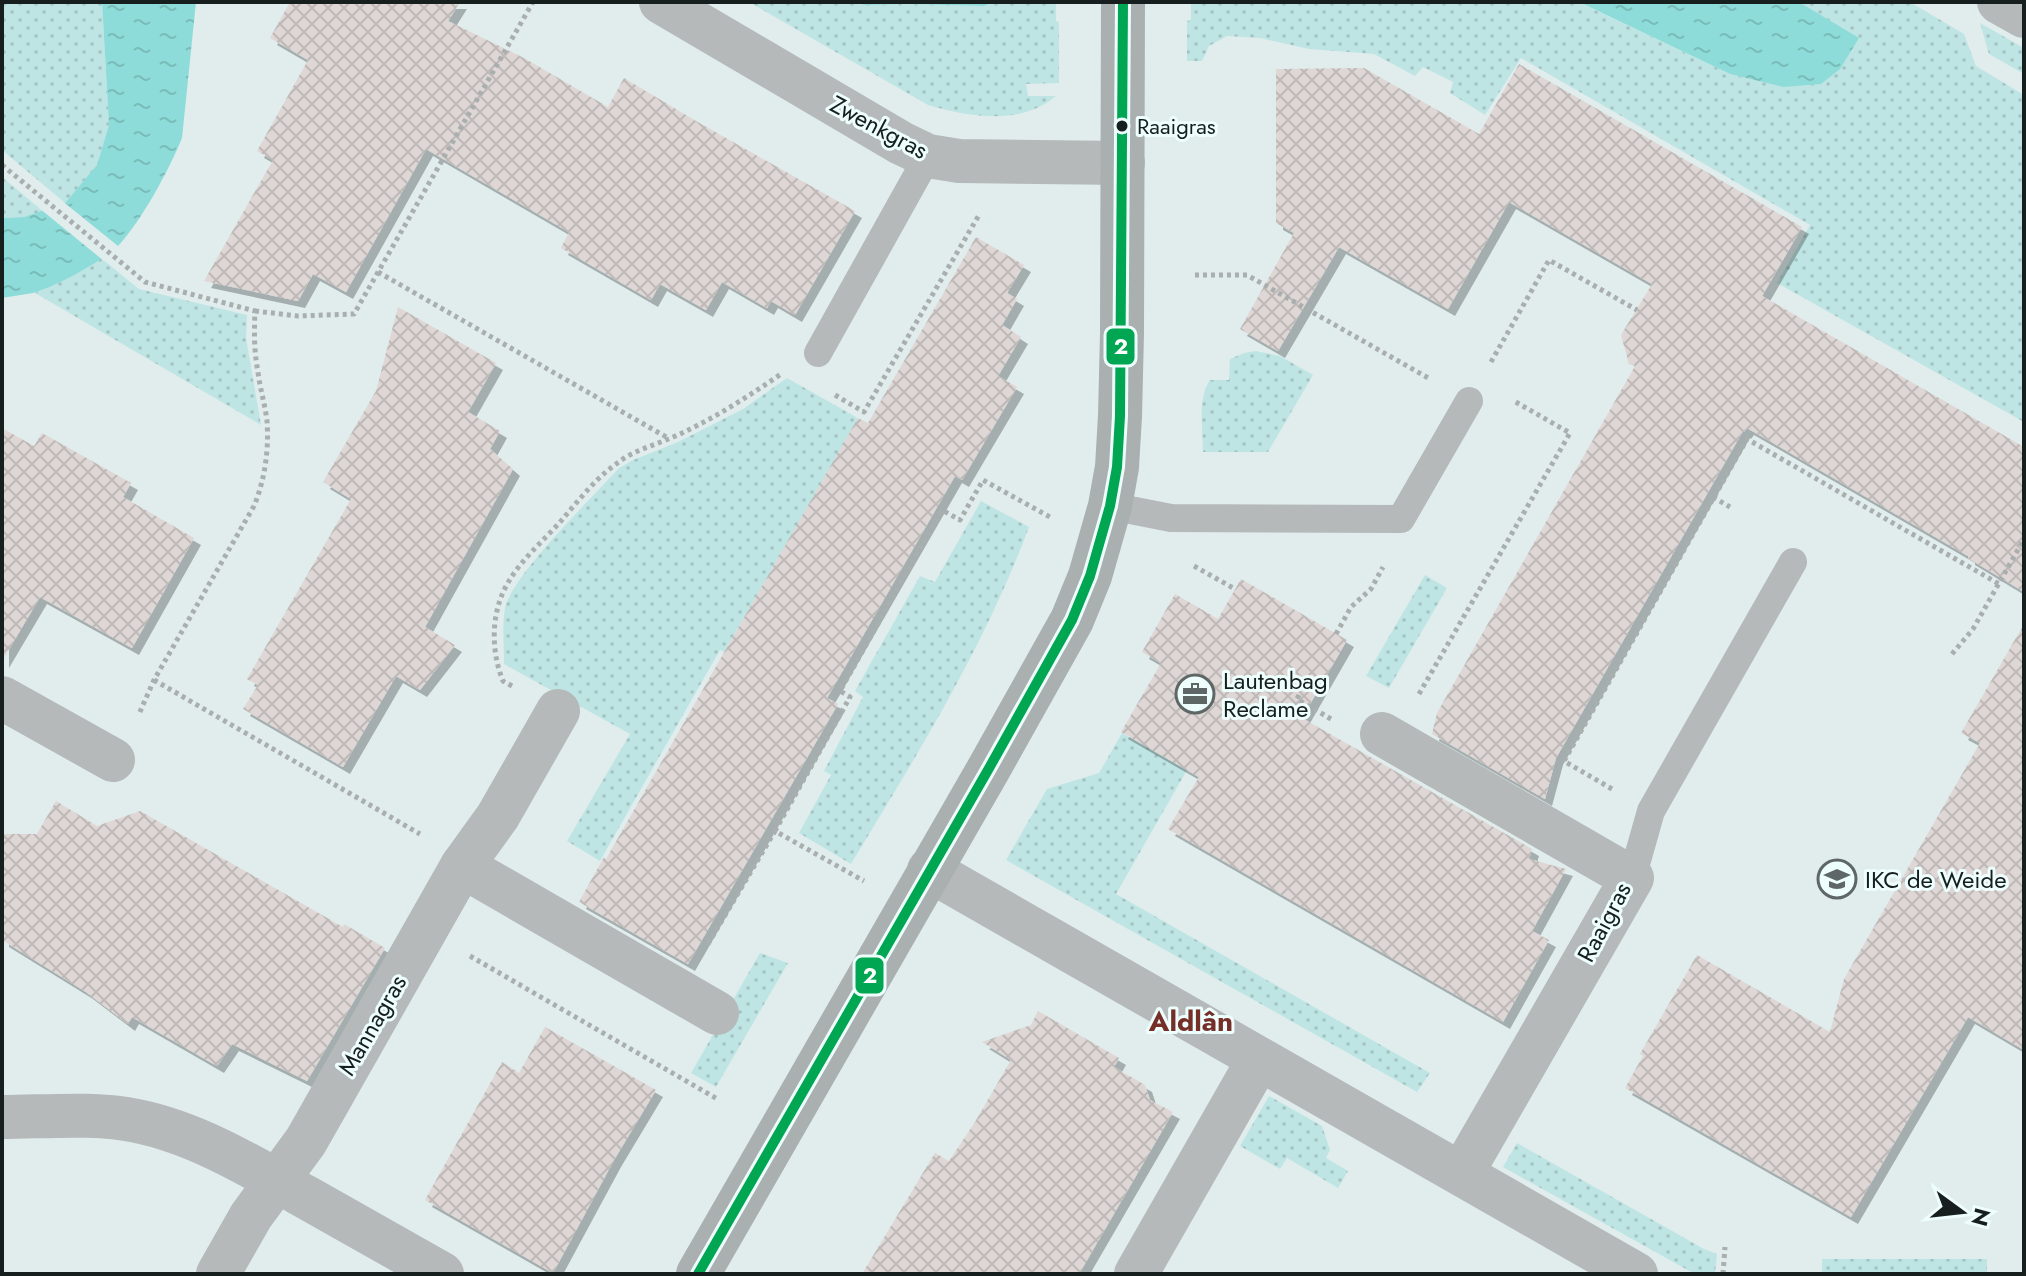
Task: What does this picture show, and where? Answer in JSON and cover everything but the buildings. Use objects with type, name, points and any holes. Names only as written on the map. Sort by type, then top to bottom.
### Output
[{"type":"street","name":"Zwenkgras","points":[[661,2],[928,156],[959,161],[1123,163]]},
{"type":"street","points":[[1999,2],[2024,16]]},
{"type":"street","points":[[698,1274],[1072,620],[1090,576],[1110,506],[1117,467],[1120,416],[1123,12]]},
{"type":"street","points":[[2,698],[113,760]]},
{"type":"street","name":"Mannagras","points":[[218,1274],[251,1216],[306,1141],[462,866],[498,816],[558,711]]},
{"type":"street","name":"Raaigras","points":[[1387,736],[1632,878],[1462,1173]]},
{"type":"street","points":[[462,866],[698,1003]]},
{"type":"street","points":[[929,870],[1636,1274]]},
{"type":"street","points":[[1136,1274],[1259,1059]]},
{"type":"street","points":[[2,1117],[99,1117],[134,1120],[170,1129],[217,1149],[442,1274]]},
{"type":"lane","points":[[818,353],[928,156]]},
{"type":"lane","points":[[1110,506],[1171,518],[1401,519],[1475,391]]},
{"type":"lane","points":[[1632,878],[1651,811],[1793,562]]},
{"type":"path","points":[[2,165],[145,282],[255,311],[298,316],[354,314],[533,2]]},
{"type":"path","points":[[828,391],[864,412],[981,212]]},
{"type":"path","points":[[1475,391],[1549,260],[1637,310]]},
{"type":"path","points":[[378,272],[669,439]]},
{"type":"path","points":[[1195,275],[1247,275],[1475,391],[1570,433],[1387,736]]},
{"type":"path","points":[[113,760],[154,680],[259,493],[265,473],[267,421],[255,358],[255,311]]},
{"type":"path","points":[[558,711],[503,681],[498,669],[494,630],[508,582],[583,495],[615,464],[749,397],[789,368]]},
{"type":"path","points":[[698,1003],[775,831],[850,697],[840,691],[942,510],[960,520],[983,480],[1050,517]]},
{"type":"path","points":[[1713,497],[1730,507]]},
{"type":"path","points":[[1336,634],[1351,607],[1371,589],[1385,565],[1401,519]]},
{"type":"path","points":[[1952,654],[1973,629],[2024,539]]},
{"type":"path","points":[[1194,566],[1235,589]]},
{"type":"path","points":[[154,680],[408,827]]},
{"type":"path","points":[[775,831],[865,882]]},
{"type":"path","points":[[426,931],[719,1100]]},
{"type":"path","points":[[1723,1274],[1725,1247]]},
{"type":"shaded area","points":[[2,2],[102,2],[109,125],[97,166],[65,203],[2,150]]},
{"type":"shaded area","points":[[749,2],[984,6],[994,2],[1056,2],[1059,83],[1026,84],[1028,96],[1056,96],[1027,112],[1011,115],[960,113],[928,105]]},
{"type":"shaded area","points":[[1191,2],[1578,2],[1730,74],[1783,87],[1859,39],[1799,2],[1910,2],[1964,34],[1976,66],[2024,95],[2024,422],[1777,283],[1810,225],[1521,58],[1485,115],[1450,93],[1453,82],[1423,67],[1415,76],[1374,54],[1309,49],[1260,38],[1227,36],[1209,46],[1202,61],[1187,61],[1187,21],[1191,20]]},
{"type":"shaded area","points":[[1980,23],[2024,48],[2024,74],[1989,54]]},
{"type":"shaded area","points":[[2,177],[43,211],[24,217],[2,218]]},
{"type":"shaded area","points":[[101,258],[139,289],[247,315],[246,338],[261,425],[35,293]]},
{"type":"shaded area","points":[[1256,351],[1280,356],[1313,375],[1268,452],[1203,452],[1203,396],[1210,380],[1229,380],[1230,359]]},
{"type":"shaded area","points":[[787,378],[858,420],[724,652],[720,650],[600,861],[567,841],[630,734],[504,664],[505,608],[522,576],[619,468],[743,409]]},
{"type":"shaded area","points":[[981,501],[1029,527],[971,657],[851,864],[799,833],[831,775],[824,771],[863,697],[855,691],[920,576],[935,582]]},
{"type":"shaded area","points":[[1425,575],[1447,588],[1389,688],[1366,676]]},
{"type":"shaded area","points":[[1122,733],[1187,770],[1116,894],[1430,1073],[1417,1092],[1006,860],[1047,789],[1099,773]]},
{"type":"shaded area","points":[[760,953],[788,963],[716,1087],[691,1073]]},
{"type":"shaded area","points":[[1269,1096],[1322,1126],[1330,1150],[1326,1158],[1348,1171],[1338,1188],[1287,1158],[1280,1169],[1240,1146]]},
{"type":"shaded area","points":[[1517,1143],[1717,1254],[1715,1274],[1693,1273],[1503,1167]]},
{"type":"shaded area","points":[[1822,1259],[1987,1259],[1987,1274],[1822,1274]]},
{"type":"water","points":[[102,2],[196,2],[182,138],[154,194],[119,245],[91,266],[53,285],[33,293],[2,298],[2,218],[24,217],[65,203],[97,165],[109,125]]},
{"type":"water","points":[[857,2],[994,2],[984,6],[864,5]]},
{"type":"water","points":[[1579,2],[1799,2],[1859,38],[1840,69],[1821,84],[1783,87],[1730,74]]},
{"type":"pier","points":[[61,200],[121,249],[104,261],[39,208]]},
{"type":"transit line","name":"2","points":[[698,1274],[988,770],[1072,620],[1090,576],[1110,506],[1117,467],[1120,416],[1123,2]]},
{"type":"place","name":"Raaigras","points":[[1122,126]]},
{"type":"place","name":"Lautenbag Reclame","points":[[1195,694]]},
{"type":"place","name":"IKC de Weide","points":[[1837,879]]},
{"type":"district","name":"Aldlân","points":[[1191,1021]]}]
